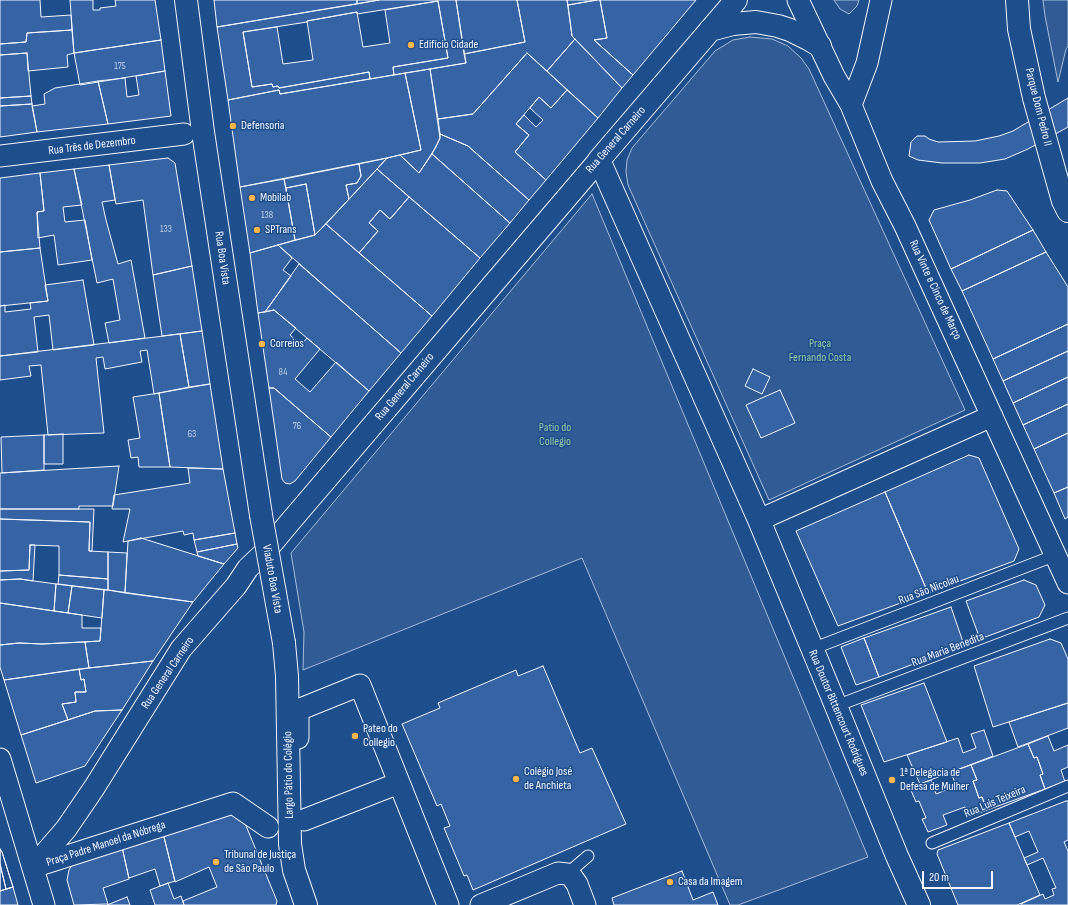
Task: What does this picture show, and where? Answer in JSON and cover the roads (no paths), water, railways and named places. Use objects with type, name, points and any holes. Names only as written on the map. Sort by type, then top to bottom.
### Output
[{"type":"street","name":"Rua Boa Vista","points":[[186,0],[204,140],[261,515]]},
{"type":"street","name":"Rua General Carneiro","points":[[94,788],[181,649],[236,586],[248,568],[280,534],[736,0]]},
{"type":"street","name":"Rua Vinte e Cinco de Março","points":[[798,0],[834,76],[851,105],[882,181],[905,226],[1068,583]]},
{"type":"street","points":[[851,105],[867,63],[881,0]]},
{"type":"street","name":"Parque Dom Pedro II","points":[[1017,0],[1019,29],[1034,98],[1063,201],[1068,211]]},
{"type":"street","points":[[710,30],[733,24],[756,22],[790,30],[820,46]]},
{"type":"street","name":"Rua Três de Dezembro","points":[[0,156],[184,134]]},
{"type":"street","points":[[599,160],[759,520],[992,416]]},
{"type":"street","name":"Viaduto Boa Vista","points":[[261,515],[284,643]]},
{"type":"street","name":"Rua Doutor Bittencourt Rodrigues","points":[[759,520],[897,856],[919,905]]},
{"type":"street","name":"Largo Pátio do Colégio","points":[[284,643],[287,676],[290,844],[294,870],[306,905]]},
{"type":"street","name":"Largo Pátio do Colégio","points":[[316,905],[311,893],[302,858],[299,826],[298,710],[360,685],[399,783]]},
{"type":"street","points":[[0,759],[9,819],[33,867],[44,905]]},
{"type":"street","points":[[304,820],[399,783],[448,905]]},
{"type":"street","name":"Praça Padre Manoel da Nóbrega","points":[[33,867],[66,829],[94,788]]},
{"type":"street","name":"Praça Padre Manoel da Nóbrega","points":[[33,867],[233,803],[268,827]]},
{"type":"street","points":[[481,905],[558,873],[567,874],[572,877],[577,884],[585,905]]},
{"type":"lane","name":"Rua São Nicolau","points":[[812,649],[1056,555]]},
{"type":"lane","name":"Rua Maria Benedita","points":[[836,706],[1068,618]]},
{"type":"lane","name":"Rua Luis Teixeira","points":[[932,843],[1068,786]]},
{"type":"lane","points":[[567,874],[588,856]]},
{"type":"place","name":"Edifício Cidade","points":[[411,45]]},
{"type":"place","name":"Defensoria","points":[[233,126]]},
{"type":"place","name":"Mobilab","points":[[252,198]]},
{"type":"place","name":"SPTrans","points":[[257,230]]},
{"type":"place","name":"Correios","points":[[262,344]]},
{"type":"place","name":"Pateo do Collegio","points":[[355,736]]},
{"type":"place","name":"Colégio José de Anchieta","points":[[516,779]]},
{"type":"place","name":"1ª Delegacia de Defesa de Mulher","points":[[892,780]]},
{"type":"place","name":"Tribunal de Justiça de São Paulo","points":[[216,862]]},
{"type":"place","name":"Casa da Imagem","points":[[670,882]]},
{"type":"park label","name":"Praça Fernando Costa","points":[[820,351]]},
{"type":"park label","name":"Patio do Collegio","points":[[555,435]]}]
